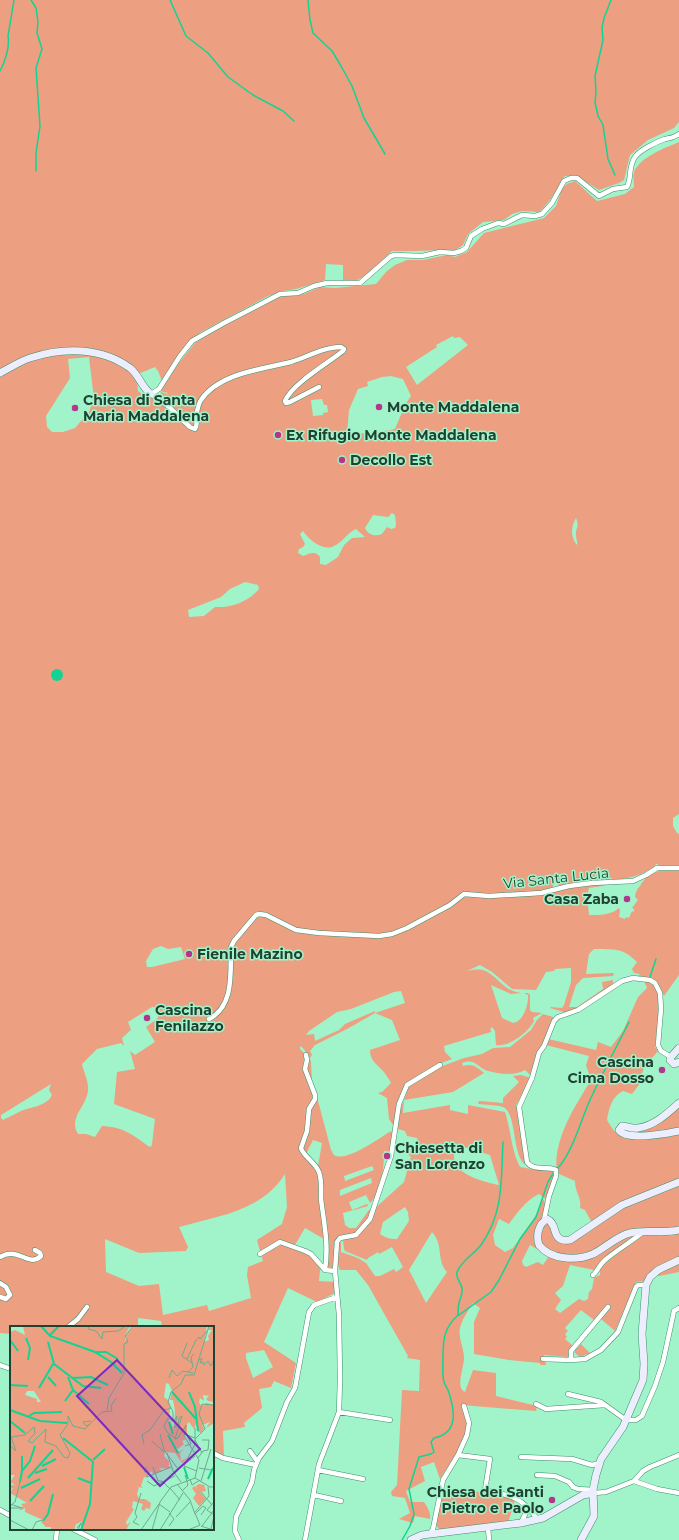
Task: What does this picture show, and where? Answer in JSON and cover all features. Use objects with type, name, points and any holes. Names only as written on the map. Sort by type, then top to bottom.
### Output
[{"type":"street","points":[[151,394],[159,389],[183,351],[192,341],[280,294],[298,293],[314,286],[327,283],[360,284],[391,256],[395,255],[412,254],[422,256],[440,252],[454,253],[461,251],[466,248],[471,236],[482,229],[498,223],[504,224],[522,215],[535,216],[542,214],[552,202],[561,185],[567,179],[577,178],[599,196],[613,189],[627,187],[629,183],[629,171],[635,157],[654,143],[673,138],[679,134]]},
{"type":"street","points":[[0,373],[30,358],[62,351],[95,352],[111,358],[131,369],[139,378],[144,390],[168,406],[190,427],[196,429],[196,416],[202,399],[212,389],[224,381],[246,372],[291,362],[330,349],[341,347],[344,349],[343,351],[314,371],[290,394],[285,401],[286,403],[290,402],[319,387]]},
{"type":"street","name":"Via Santa Lucia","points":[[209,1019],[221,1011],[229,996],[232,947],[234,941],[253,917],[259,914],[266,915],[296,930],[319,933],[380,936],[392,934],[407,928],[450,905],[464,894],[489,896],[541,893],[569,886],[632,881],[657,868],[679,868]]},
{"type":"street","points":[[671,1057],[661,1051],[658,1045],[661,1009],[660,992],[655,983],[650,980],[633,978],[622,981],[578,1010],[563,1014],[554,1021],[544,1046],[538,1053],[532,1078],[519,1107],[527,1162],[530,1166],[551,1168],[556,1170],[556,1176],[549,1196],[544,1220],[538,1232],[537,1241],[539,1245],[551,1255],[565,1258],[588,1255],[630,1233],[671,1232],[679,1230]]},
{"type":"street","points":[[679,1048],[670,1060],[672,1063],[676,1064],[679,1062]]},
{"type":"street","points":[[306,1055],[307,1060],[304,1069],[315,1095],[315,1099],[310,1109],[307,1130],[301,1148],[304,1154],[310,1158],[320,1173],[322,1208],[328,1250],[325,1270]]},
{"type":"street","points":[[305,1540],[318,1470],[339,1412],[340,1379],[335,1271],[337,1242],[340,1238],[356,1235],[370,1219],[391,1156],[399,1104],[407,1085],[440,1065]]},
{"type":"street","points":[[679,1103],[663,1116],[649,1124],[638,1128],[622,1126],[618,1130],[624,1134],[640,1136],[668,1134],[679,1131]]},
{"type":"street","points":[[544,1220],[551,1222],[556,1236],[559,1239],[566,1241],[570,1240],[622,1205],[679,1182]]},
{"type":"street","points":[[593,1275],[596,1273],[603,1261],[643,1232]]},
{"type":"street","points":[[260,1254],[280,1242],[305,1250],[311,1254],[325,1270],[335,1271]]},
{"type":"street","points":[[0,1257],[16,1254],[32,1261],[41,1256],[40,1253],[35,1250]]},
{"type":"street","points":[[580,1540],[594,1516],[594,1490],[596,1475],[600,1463],[626,1420],[640,1388],[644,1364],[642,1334],[646,1285],[650,1277],[658,1270],[679,1260]]},
{"type":"street","points":[[0,1283],[6,1287],[10,1295],[6,1299],[0,1297]]},
{"type":"street","points":[[544,1359],[585,1359],[601,1350],[618,1332],[636,1288],[640,1285],[646,1285]]},
{"type":"street","points":[[239,1540],[235,1531],[236,1517],[252,1482],[257,1463],[272,1441],[287,1402],[295,1388],[309,1312],[314,1306],[337,1297]]},
{"type":"street","points":[[69,1326],[78,1318],[86,1307]]},
{"type":"street","points":[[570,1360],[571,1351],[608,1307]]},
{"type":"street","points":[[568,1394],[601,1402],[626,1420],[636,1420],[642,1416],[655,1386],[663,1362],[674,1312],[679,1308]]},
{"type":"street","points":[[0,1365],[10,1369]]},
{"type":"street","points":[[536,1404],[546,1409],[606,1405]]},
{"type":"street","points":[[430,1534],[433,1529],[443,1480],[467,1435],[469,1423],[464,1406]]},
{"type":"street","points":[[339,1412],[390,1420]]},
{"type":"street","points":[[250,1452],[257,1463]]},
{"type":"street","points":[[214,1454],[223,1458],[257,1463]]},
{"type":"street","points":[[458,1454],[490,1459],[485,1490],[514,1497],[528,1508],[537,1519]]},
{"type":"street","points":[[537,1475],[555,1476],[569,1482],[573,1487],[578,1489],[606,1492],[634,1481],[643,1471],[679,1455]]},
{"type":"street","points":[[521,1457],[572,1459],[592,1466],[600,1463]]},
{"type":"street","points":[[318,1470],[363,1479]]},
{"type":"street","points":[[634,1481],[657,1489],[679,1493]]},
{"type":"street","points":[[411,1540],[422,1535],[521,1523],[537,1519],[551,1514],[594,1490]]},
{"type":"street","points":[[314,1495],[341,1501]]},
{"type":"street","points":[[521,1523],[528,1508]]},
{"type":"street","points":[[0,1510],[10,1515]]},
{"type":"street","points":[[488,1527],[489,1540]]},
{"type":"street","points":[[75,1530],[95,1540]]},
{"type":"shaded area","points":[[0,0],[679,0],[679,122],[674,128],[648,140],[630,155],[624,180],[619,183],[599,190],[577,176],[565,176],[551,198],[539,212],[522,211],[512,214],[504,220],[483,222],[468,234],[463,245],[454,251],[392,251],[367,274],[356,281],[343,280],[343,265],[326,264],[325,280],[268,296],[201,332],[191,340],[179,355],[162,381],[155,367],[138,374],[109,355],[62,350],[0,370]]},
{"type":"shaded area","points":[[679,142],[679,814],[673,818],[673,826],[679,834],[679,866],[658,866],[658,864],[656,864],[656,866],[646,872],[630,878],[612,880],[612,878],[609,878],[609,880],[559,886],[558,882],[554,883],[552,889],[619,883],[589,888],[587,895],[589,915],[601,915],[619,908],[619,917],[625,919],[626,917],[629,918],[632,911],[634,912],[634,909],[632,908],[638,900],[635,897],[636,893],[647,877],[662,870],[679,869],[679,975],[664,996],[660,987],[655,981],[638,976],[640,974],[634,973],[632,969],[637,962],[632,957],[618,950],[594,949],[589,954],[586,974],[614,973],[613,976],[583,978],[576,985],[569,1007],[577,1007],[603,989],[602,982],[613,980],[613,984],[577,1009],[567,1013],[550,1008],[562,1008],[564,1005],[571,982],[571,968],[555,969],[554,971],[546,972],[536,990],[512,989],[492,972],[480,965],[467,971],[483,970],[488,972],[509,989],[521,993],[511,994],[491,985],[502,1018],[513,1023],[521,1018],[525,1012],[528,1001],[528,995],[524,993],[528,993],[530,995],[530,1010],[532,1012],[542,1013],[533,1018],[534,1021],[531,1026],[523,1034],[507,1044],[496,1045],[495,1031],[492,1027],[490,1029],[491,1032],[444,1046],[445,1052],[452,1059],[441,1063],[407,1083],[395,1125],[393,1125],[389,1119],[387,1098],[378,1093],[382,1092],[391,1083],[370,1054],[370,1050],[400,1040],[392,1020],[375,1013],[315,1045],[310,1051],[312,1055],[309,1059],[311,1061],[312,1083],[306,1070],[306,1054],[300,1046],[300,1049],[305,1054],[303,1069],[313,1094],[317,1097],[331,1150],[334,1155],[339,1157],[355,1153],[391,1131],[394,1136],[389,1152],[384,1151],[382,1178],[378,1192],[370,1203],[366,1195],[349,1202],[352,1210],[367,1204],[368,1206],[343,1213],[345,1225],[349,1228],[356,1228],[369,1210],[372,1211],[404,1182],[411,1157],[407,1153],[418,1142],[417,1138],[407,1136],[405,1131],[398,1129],[399,1114],[404,1100],[403,1113],[450,1105],[450,1110],[468,1114],[468,1105],[505,1112],[515,1154],[520,1167],[537,1170],[553,1170],[555,1173],[547,1200],[539,1194],[526,1203],[509,1224],[499,1219],[493,1235],[495,1245],[505,1252],[513,1248],[532,1222],[539,1209],[542,1198],[545,1202],[545,1206],[535,1235],[537,1249],[530,1245],[522,1261],[523,1265],[526,1267],[538,1262],[543,1265],[549,1256],[591,1257],[626,1238],[635,1235],[625,1244],[608,1255],[594,1270],[570,1265],[563,1286],[555,1293],[561,1300],[555,1309],[560,1313],[579,1299],[584,1301],[588,1299],[594,1278],[600,1275],[600,1267],[643,1235],[660,1236],[679,1233],[679,1257],[645,1281],[636,1282],[615,1331],[601,1319],[607,1305],[594,1320],[581,1310],[565,1328],[568,1331],[565,1334],[567,1337],[565,1339],[572,1345],[569,1350],[569,1356],[544,1355],[546,1365],[474,1354],[474,1322],[480,1308],[473,1303],[460,1328],[464,1358],[460,1382],[462,1390],[465,1392],[473,1370],[496,1373],[496,1396],[537,1406],[536,1411],[462,1405],[467,1423],[464,1437],[457,1452],[440,1479],[434,1462],[421,1467],[425,1481],[406,1491],[410,1502],[424,1502],[429,1512],[430,1519],[415,1516],[413,1523],[399,1519],[410,1513],[405,1498],[392,1496],[391,1492],[397,1485],[402,1390],[419,1391],[420,1360],[407,1358],[408,1356],[368,1285],[356,1270],[340,1270],[337,1260],[339,1242],[341,1243],[341,1252],[358,1258],[366,1263],[375,1276],[380,1276],[394,1269],[396,1272],[403,1267],[392,1247],[379,1254],[378,1252],[367,1260],[345,1251],[343,1240],[348,1238],[339,1236],[336,1240],[332,1270],[326,1269],[324,1239],[305,1228],[295,1245],[280,1240],[260,1251],[257,1240],[282,1224],[287,1207],[285,1174],[264,1196],[252,1204],[224,1215],[179,1227],[188,1247],[186,1251],[139,1253],[105,1239],[106,1272],[139,1286],[159,1284],[163,1315],[207,1305],[209,1311],[251,1298],[247,1275],[248,1267],[263,1261],[261,1255],[281,1245],[286,1245],[310,1255],[324,1270],[320,1270],[319,1281],[335,1282],[335,1293],[317,1302],[288,1288],[264,1342],[296,1363],[291,1388],[274,1381],[271,1387],[259,1389],[262,1408],[244,1423],[245,1427],[223,1431],[224,1456],[214,1451],[214,1326],[162,1326],[161,1321],[138,1318],[138,1326],[10,1326],[10,1334],[0,1333],[0,374],[18,365],[56,354],[96,353],[130,370],[137,381],[138,391],[142,394],[146,392],[164,404],[166,398],[160,397],[161,392],[168,393],[160,391],[178,364],[195,343],[266,302],[279,297],[304,294],[320,287],[335,288],[376,284],[386,272],[395,265],[407,260],[423,260],[447,255],[455,257],[467,252],[484,233],[544,218],[556,206],[562,189],[567,184],[575,181],[597,201],[625,194],[634,187],[634,172],[647,157]],"holes":[[[453,336],[454,338],[460,337],[468,345],[417,385],[406,367],[437,347],[436,345]],[[89,357],[94,399],[89,412],[75,428],[63,432],[52,432],[47,427],[46,416],[70,378],[68,359]],[[391,376],[403,379],[411,396],[405,405],[395,429],[374,433],[347,434],[349,410],[358,389],[368,386],[367,382],[382,377]],[[322,399],[324,405],[327,405],[328,412],[323,413],[323,415],[313,416],[311,400]],[[392,513],[395,515],[395,528],[391,529],[387,527],[382,534],[372,535],[365,528],[373,515],[388,517]],[[576,518],[578,524],[576,533],[577,545],[572,535],[573,525]],[[356,529],[365,537],[352,538],[344,545],[338,557],[326,565],[320,564],[320,557],[316,554],[312,553],[303,556],[298,553],[299,549],[305,544],[300,534],[303,531],[308,538],[316,544],[325,547],[334,546]],[[245,582],[258,585],[259,589],[255,594],[244,601],[233,605],[215,607],[204,616],[189,617],[188,610],[221,597],[230,589]],[[161,946],[168,949],[181,947],[185,959],[152,967],[147,967],[146,961],[153,949]],[[401,991],[405,1003],[375,1013],[375,1011],[345,1024],[339,1030],[315,1041],[314,1034],[306,1035],[309,1031],[337,1012],[351,1009],[394,992]],[[154,1007],[159,1015],[157,1019],[146,1027],[155,1042],[135,1055],[130,1051],[135,1069],[117,1072],[114,1104],[155,1119],[151,1147],[127,1132],[116,1128],[102,1126],[95,1137],[86,1134],[78,1134],[75,1128],[78,1112],[87,1097],[88,1091],[82,1064],[97,1049],[121,1043],[124,1046],[122,1038],[131,1030],[128,1022]],[[51,1084],[49,1090],[52,1095],[50,1099],[43,1104],[21,1111],[3,1120],[1,1115]],[[313,1140],[322,1143],[318,1166],[315,1170],[306,1154]],[[457,1145],[490,1155],[499,1185],[479,1180],[460,1169],[456,1164],[454,1157]],[[372,1166],[374,1170],[345,1181],[344,1176]],[[371,1178],[372,1183],[340,1196],[340,1190]],[[405,1207],[408,1212],[409,1221],[397,1239],[380,1234],[383,1222]],[[432,1232],[438,1242],[442,1263],[447,1272],[426,1303],[409,1270]],[[264,1350],[273,1367],[253,1378],[246,1358],[246,1353]]]},
{"type":"shaded area","points":[[57,669],[61,671],[63,675],[61,679],[57,681],[53,679],[51,675],[53,671]]},
{"type":"shaded area","points":[[643,981],[653,983],[658,992],[659,1013],[655,1047],[658,1051],[644,1068],[641,1082],[632,1094],[623,1091],[616,1096],[610,1107],[607,1120],[617,1134],[625,1138],[640,1140],[679,1134],[679,1179],[623,1202],[612,1208],[592,1223],[585,1210],[580,1208],[580,1201],[575,1181],[557,1173],[556,1161],[561,1136],[566,1124],[591,1080],[586,1065],[589,1056],[546,1045],[548,1039],[596,1050],[598,1042],[611,1047],[623,1031],[638,997],[647,988]]},
{"type":"shaded area","points":[[543,1014],[553,1017],[543,1043],[538,1051],[530,1075],[525,1070],[512,1074],[502,1074],[488,1071],[473,1062],[462,1063],[463,1066],[474,1066],[484,1073],[453,1092],[404,1100],[409,1086],[440,1067],[464,1058],[482,1054],[493,1048],[510,1047],[531,1030]]},
{"type":"shaded area","points":[[521,1075],[531,1078],[516,1105],[524,1157],[528,1166],[519,1156],[511,1118],[508,1111],[501,1106],[478,1103],[479,1101],[503,1103],[503,1098],[519,1082],[513,1076]]},
{"type":"shaded area","points":[[679,1105],[679,1128],[664,1132],[630,1133],[630,1131],[636,1131]]},
{"type":"shaded area","points":[[679,1186],[679,1228],[634,1230],[591,1251],[574,1255],[559,1255],[551,1252],[541,1243],[541,1230],[546,1223],[550,1223],[554,1237],[573,1241],[589,1232],[614,1212],[643,1199]]},
{"type":"shaded area","points":[[679,1264],[679,1272],[659,1276],[656,1275]]},
{"type":"shaded area","points":[[581,1344],[590,1353],[580,1357],[575,1353],[575,1350]]},
{"type":"shaded area","points":[[444,1491],[489,1492],[515,1500],[508,1523],[440,1531],[437,1526],[435,1526],[441,1495]]},
{"type":"waterway","points":[[0,71],[8,50],[8,36],[14,0]]},
{"type":"waterway","points":[[31,0],[36,8],[38,22],[37,33],[42,49],[36,68],[40,126],[36,153],[36,171]]},
{"type":"waterway","points":[[170,0],[186,36],[208,53],[228,77],[253,95],[283,111],[294,121]]},
{"type":"waterway","points":[[308,0],[313,33],[332,51],[341,66],[352,86],[364,118],[385,154]]},
{"type":"waterway","points":[[611,0],[602,28],[603,40],[595,76],[595,102],[598,116],[603,125],[608,159],[615,175]]},
{"type":"waterway","points":[[650,977],[656,959]]},
{"type":"waterway","points":[[557,1169],[572,1146],[590,1100],[629,1022]]},
{"type":"waterway","points":[[402,1540],[410,1526],[414,1514],[409,1489],[419,1457],[434,1452],[431,1442],[434,1438],[448,1431],[453,1420],[452,1405],[443,1376],[444,1339],[447,1329],[458,1315],[462,1287],[457,1277],[457,1272],[461,1264],[481,1245],[494,1221],[498,1208],[503,1142]]},
{"type":"waterway","points":[[459,1315],[491,1292],[499,1280],[520,1239],[536,1217],[548,1182],[554,1172]]},
{"type":"place","name":"Monte Maddalena","points":[[379,407]]},
{"type":"place","name":"Chiesa di Santa Maria Maddalena","points":[[75,408]]},
{"type":"place","name":"Ex Rifugio Monte Maddalena","points":[[278,435]]},
{"type":"place","name":"Decollo Est","points":[[342,460]]},
{"type":"place","name":"Casa Zaba","points":[[627,899]]},
{"type":"place","name":"Fienile Mazino","points":[[189,954]]},
{"type":"place","name":"Cascina Fenilazzo","points":[[147,1018]]},
{"type":"place","name":"Cascina Cima Dosso","points":[[662,1070]]},
{"type":"place","name":"Chiesetta di San Lorenzo","points":[[387,1156]]},
{"type":"place","name":"Chiesa dei Santi Pietro e Paolo","points":[[552,1500]]}]
